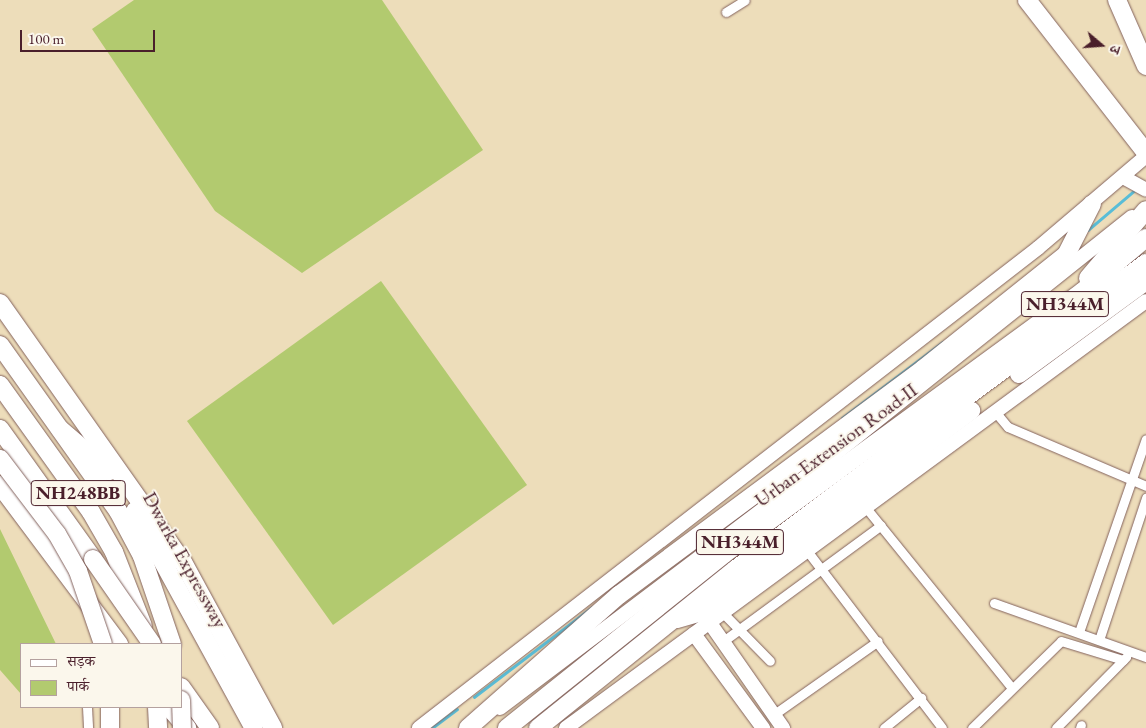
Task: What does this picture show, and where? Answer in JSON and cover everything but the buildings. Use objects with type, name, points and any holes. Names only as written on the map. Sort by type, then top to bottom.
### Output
[{"type":"highway","points":[[1026,0],[1146,154]]},
{"type":"highway","points":[[1117,0],[1146,66]]},
{"type":"highway","points":[[470,728],[577,629],[703,532],[923,368],[1071,244],[1092,204]]},
{"type":"highway","points":[[1082,292],[1091,270],[1146,210]]},
{"type":"highway","name":"Urban Extension Road-II","points":[[507,728],[724,554],[1082,292],[1146,238]]},
{"type":"highway","name":"Urban Extension Road-II","points":[[538,728],[669,621],[1146,263]]},
{"type":"highway","points":[[669,621],[701,612],[1146,281]]},
{"type":"highway","points":[[0,303],[183,562],[273,728]]},
{"type":"highway","name":"Dwarka Expressway","points":[[0,345],[118,511],[142,556],[172,643]]},
{"type":"highway","name":"NH248BB","points":[[0,385],[114,552],[150,643]]},
{"type":"highway","points":[[0,428],[149,643]]},
{"type":"highway","name":"Dwarka Expressway","points":[[60,429],[104,463],[254,728]]},
{"type":"highway","points":[[0,459],[57,534],[78,571],[103,643]]},
{"type":"highway","points":[[0,486],[117,643]]},
{"type":"highway","points":[[182,688],[210,728]]},
{"type":"highway","points":[[110,708],[110,728]]},
{"type":"highway","points":[[157,708],[158,728]]},
{"type":"highway","points":[[170,708],[187,728]]},
{"type":"highway","points":[[181,708],[182,728]]},
{"type":"street","points":[[726,12],[745,0]]},
{"type":"street","points":[[419,728],[1092,204],[1146,154]]},
{"type":"street","points":[[1122,177],[1146,190]]},
{"type":"street","points":[[470,728],[820,466],[1146,205]]},
{"type":"street","points":[[566,728],[997,414],[1146,301]]},
{"type":"street","points":[[997,414],[1008,427],[1146,486]]},
{"type":"street","points":[[1079,632],[1146,439]]},
{"type":"street","points":[[1099,640],[1146,498]]},
{"type":"street","points":[[867,509],[1012,688]]},
{"type":"street","points":[[722,642],[736,628],[881,525]]},
{"type":"street","points":[[808,552],[878,641],[942,728]]},
{"type":"street","points":[[994,603],[1079,632],[1144,657],[1146,646]]},
{"type":"street","points":[[722,613],[770,661]]},
{"type":"street","points":[[710,623],[783,728]]},
{"type":"street","points":[[694,634],[763,728]]},
{"type":"street","points":[[773,715],[878,641]]},
{"type":"street","points":[[972,728],[1061,641],[1123,660]]},
{"type":"street","points":[[1056,728],[1131,652]]},
{"type":"street","points":[[884,728],[921,698]]},
{"type":"street","points":[[87,708],[88,728]]},
{"type":"green space","points":[[134,0],[382,0],[483,150],[302,273],[215,211],[92,29]]},
{"type":"green space","points":[[381,281],[527,485],[333,625],[187,421]]},
{"type":"green space","points":[[0,529],[56,643],[20,643],[20,693],[0,670]]},
{"type":"waterway","points":[[1088,230],[1135,190]]},
{"type":"waterway","points":[[842,418],[943,342]]},
{"type":"waterway","points":[[474,697],[592,607]]},
{"type":"waterway","points":[[432,728],[457,709]]}]
